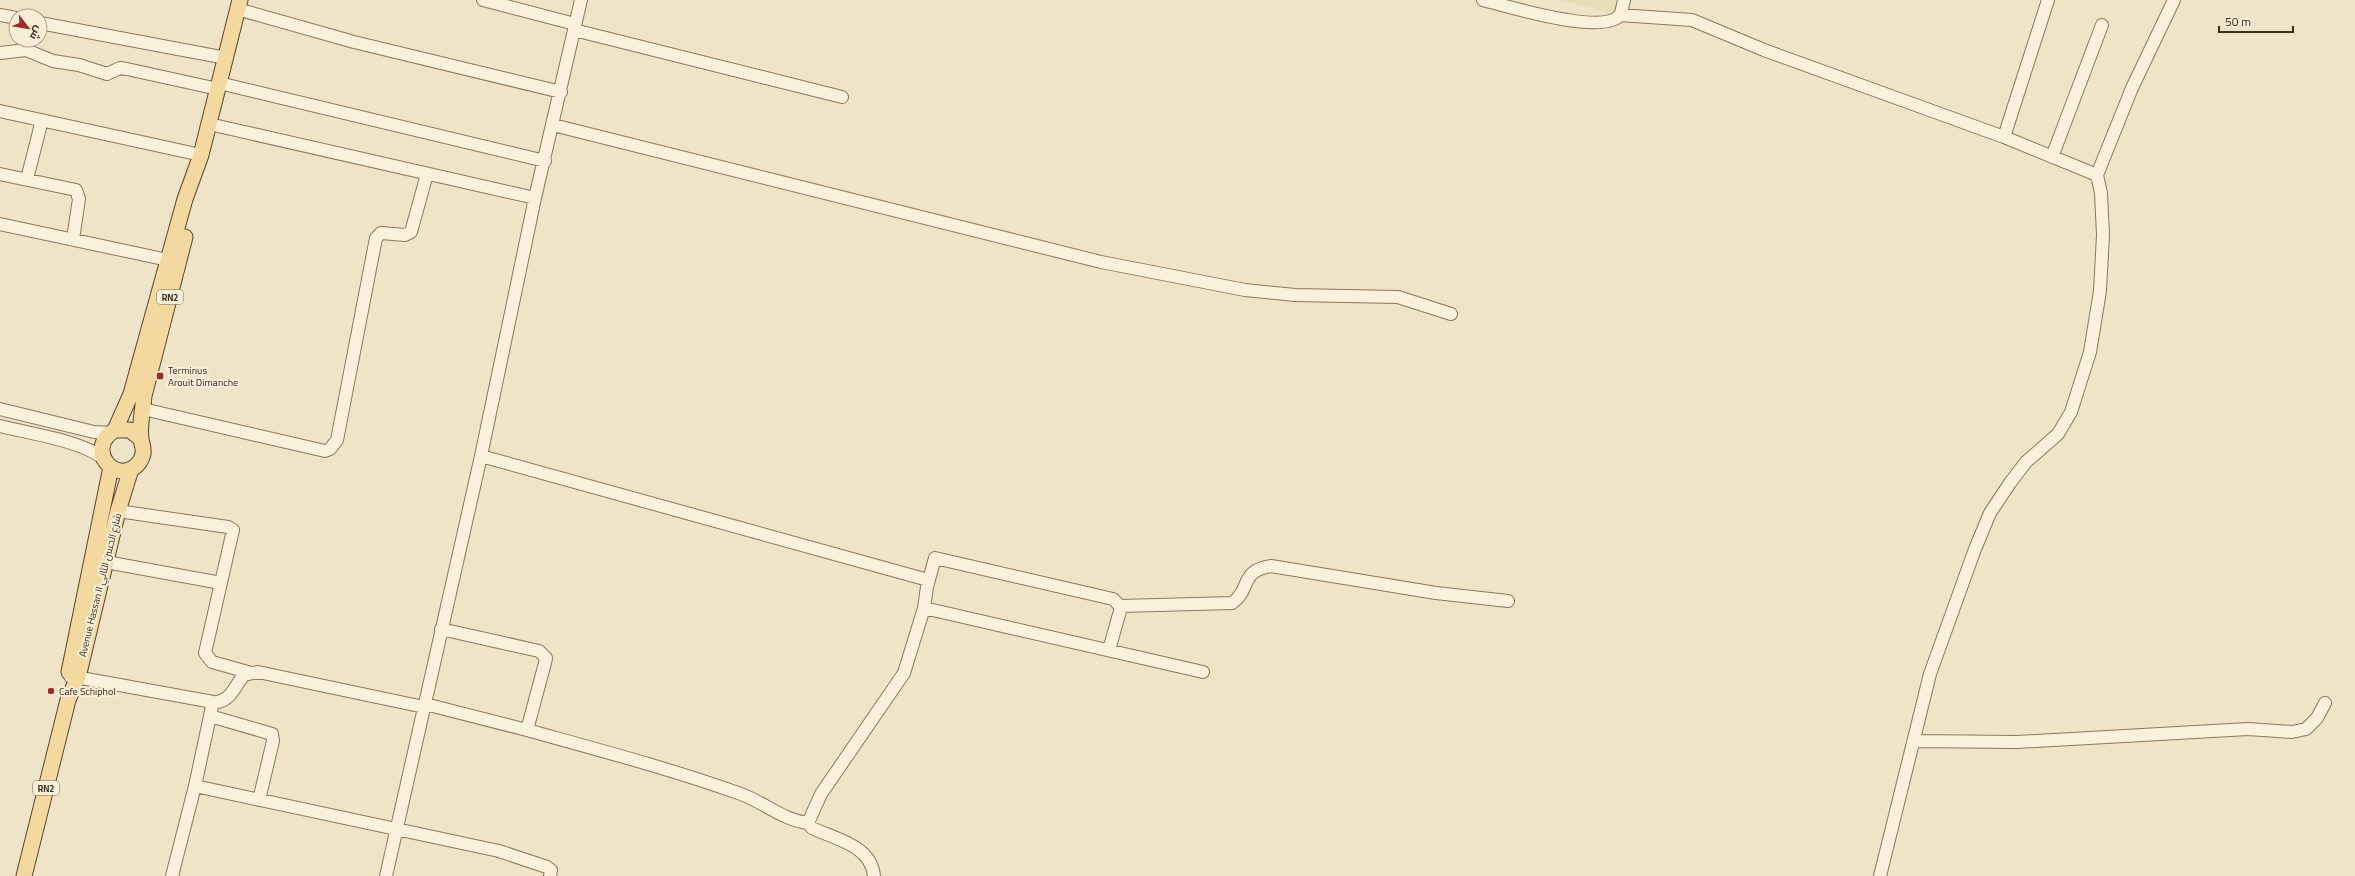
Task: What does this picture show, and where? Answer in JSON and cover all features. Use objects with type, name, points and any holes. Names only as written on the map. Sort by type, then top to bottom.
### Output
[{"type":"main road","name":"RN2","points":[[107,463],[104,442],[113,432],[131,394],[187,194],[201,155],[238,4]]},
{"type":"main road","name":"RN2","points":[[131,469],[141,460],[143,453],[141,439],[143,409],[147,384],[195,202],[201,155]]},
{"type":"main road","points":[[113,432],[130,430],[141,439]]},
{"type":"main road","points":[[107,463],[124,471],[131,469]]},
{"type":"main road","name":"Avenue Hassan II شارع الحسن الثاني","points":[[25,876],[73,676],[107,463]]},
{"type":"main road","name":"Avenue Hassan II شارع الحسن الثاني","points":[[73,676],[131,469]]},
{"type":"street","points":[[483,0],[575,27],[842,97]]},
{"type":"street","points":[[386,876],[481,456],[534,198],[545,161],[581,0]]},
{"type":"street","points":[[1483,0],[1563,19],[1584,22],[1612,20],[1620,14],[1624,0]]},
{"type":"street","points":[[2004,137],[2048,0]]},
{"type":"street","points":[[1880,876],[1930,674],[1950,616],[1990,513],[2026,462],[2058,434],[2071,412],[2090,352],[2100,292],[2103,235],[2101,193],[2097,175],[2132,88],[2174,0]]},
{"type":"street","points":[[238,4],[354,42],[560,92]]},
{"type":"street","points":[[1620,14],[1692,20],[1764,50],[2004,137],[2097,175]]},
{"type":"street","points":[[48,25],[226,58]]},
{"type":"street","points":[[2052,157],[2102,25]]},
{"type":"street","points":[[0,53],[26,50],[53,61],[79,65],[107,74],[120,68],[219,86],[545,161]]},
{"type":"street","points":[[1,115],[42,120],[201,155]]},
{"type":"street","points":[[27,179],[42,120]]},
{"type":"street","points":[[209,124],[534,198]]},
{"type":"street","points":[[553,125],[1109,263],[1245,290],[1295,296],[1398,297],[1451,314]]},
{"type":"street","points":[[0,174],[76,190],[79,199],[73,239]]},
{"type":"street","points":[[143,409],[325,451],[330,449],[337,440],[376,238],[380,233],[405,235],[411,232],[427,174]]},
{"type":"street","points":[[0,224],[168,260]]},
{"type":"street","points":[[0,409],[89,431],[113,432]]},
{"type":"street","points":[[0,426],[78,446],[97,453],[107,463]]},
{"type":"street","points":[[481,456],[928,580]]},
{"type":"street","points":[[118,511],[228,527],[233,533],[205,653],[212,662],[248,672],[258,672],[425,705],[527,730],[651,764],[741,794],[767,806],[790,820],[808,823],[812,828],[861,851],[870,861],[874,876]]},
{"type":"street","points":[[808,823],[821,794],[904,673],[924,608],[928,580],[935,558],[1113,599],[1120,606],[1232,603],[1242,592],[1253,572],[1259,568],[1271,566],[1436,593],[1508,601]]},
{"type":"street","points":[[106,562],[221,583]]},
{"type":"street","points":[[1109,650],[1120,606]]},
{"type":"street","points":[[924,608],[1203,672]]},
{"type":"street","points":[[441,629],[539,651],[544,655],[545,663],[527,730]]},
{"type":"street","points":[[73,676],[218,703],[228,698],[241,678],[248,672]]},
{"type":"street","points":[[172,876],[196,786],[213,702]]},
{"type":"street","points":[[1914,741],[2018,742],[2248,729],[2292,732],[2306,729],[2316,718],[2325,702]]},
{"type":"street","points":[[210,716],[272,734],[273,741],[259,800]]},
{"type":"street","points":[[196,786],[397,830],[448,839],[513,856],[547,867],[551,870],[550,876]]},
{"type":"shaded area","points":[[1560,0],[1620,0],[1616,14]]},
{"type":"place","name":"Terminus Arouit Dimanche","points":[[160,376]]},
{"type":"place","name":"Cafe Schiphol","points":[[51,691]]}]
